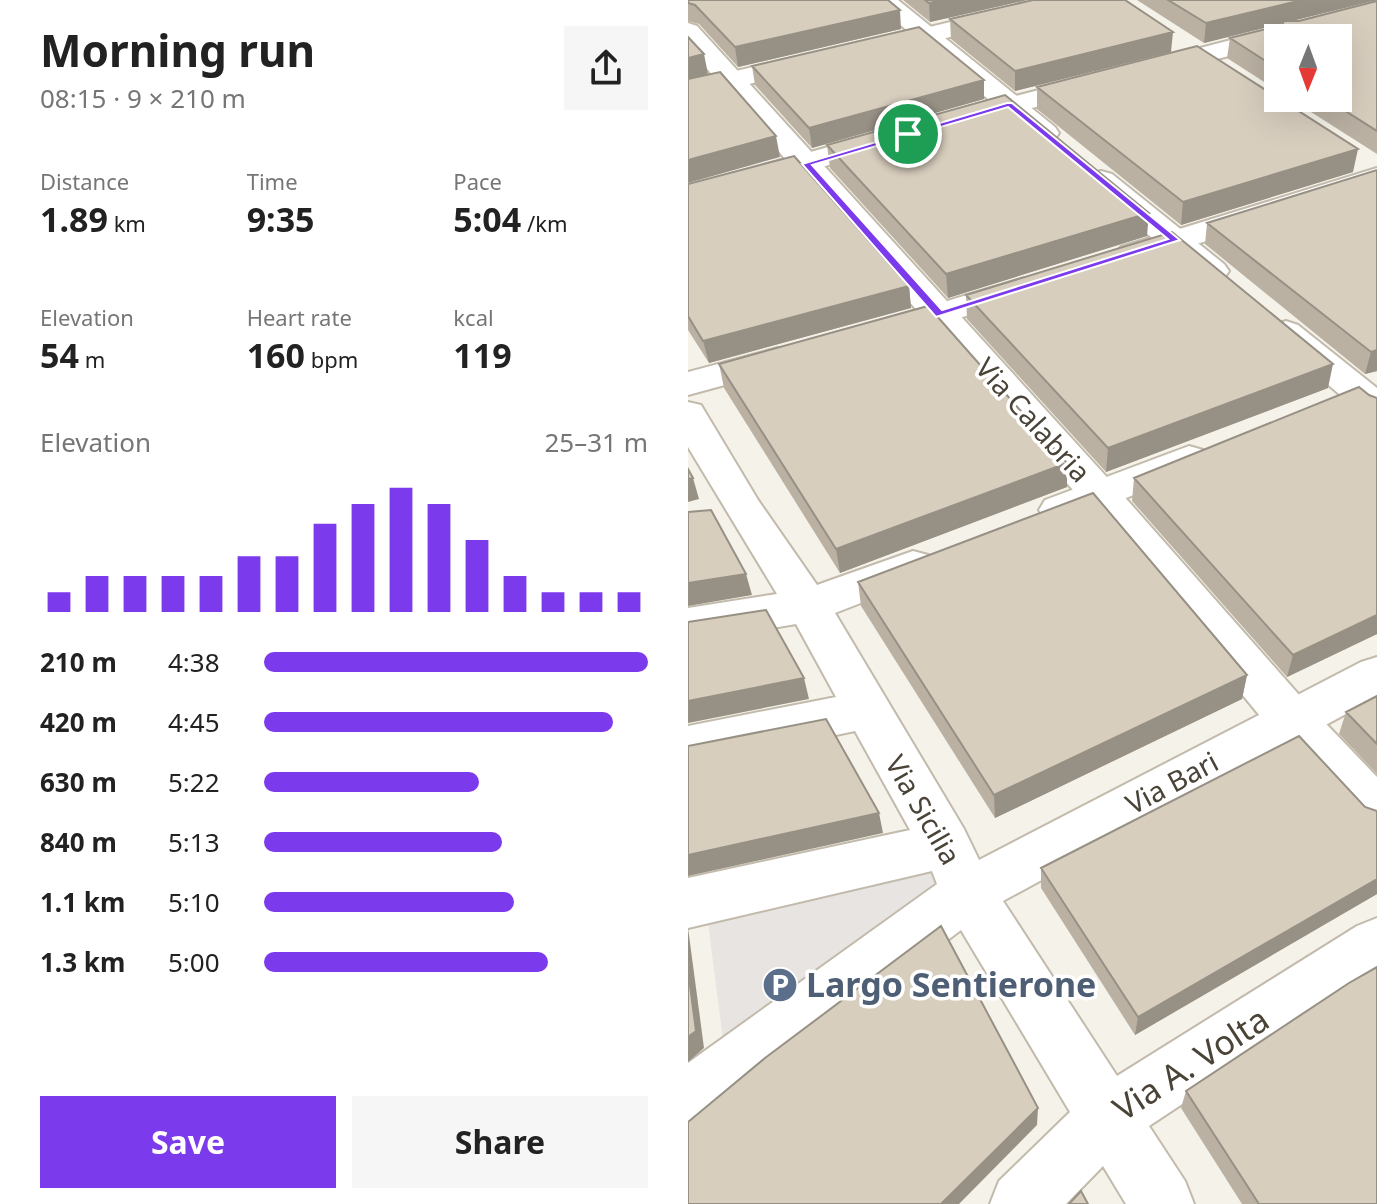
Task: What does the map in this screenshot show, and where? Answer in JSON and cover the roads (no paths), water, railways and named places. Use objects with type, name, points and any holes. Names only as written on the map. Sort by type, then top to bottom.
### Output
[{"type":"street","points":[[883,0],[1236,291]]},
{"type":"street","points":[[688,90],[1071,0]]},
{"type":"street","points":[[1320,0],[1377,31]]},
{"type":"street","points":[[937,126],[1010,104],[1377,9]]},
{"type":"street","name":"Via Calabria","points":[[688,31],[1100,495],[1291,719],[1377,811]]},
{"type":"street","points":[[1174,39],[1224,72]]},
{"type":"street","points":[[688,196],[908,134]]},
{"type":"street","points":[[1352,155],[1377,174]]},
{"type":"street","points":[[1101,263],[1377,174]]},
{"type":"street","points":[[866,335],[1057,277]]},
{"type":"street","points":[[1261,311],[1371,394]]},
{"type":"street","points":[[688,384],[806,351]]},
{"type":"street","points":[[1315,409],[1371,394]]},
{"type":"street","name":"Via Sicilia","points":[[688,414],[723,513],[808,606],[957,869],[1162,1204]]},
{"type":"street","points":[[1027,523],[1229,443]]},
{"type":"street","points":[[688,625],[808,606],[954,551]]},
{"type":"street","name":"Via Bari","points":[[957,869],[1291,719],[1377,675]]},
{"type":"street","points":[[688,746],[865,710]]},
{"type":"street","points":[[688,903],[957,869]]},
{"type":"street","points":[[688,1100],[957,869]]},
{"type":"street","name":"Via A. Volta","points":[[1022,1204],[1109,1116],[1377,944]]},
{"type":"place","name":"Largo Sentierone","points":[[780,985]]}]
